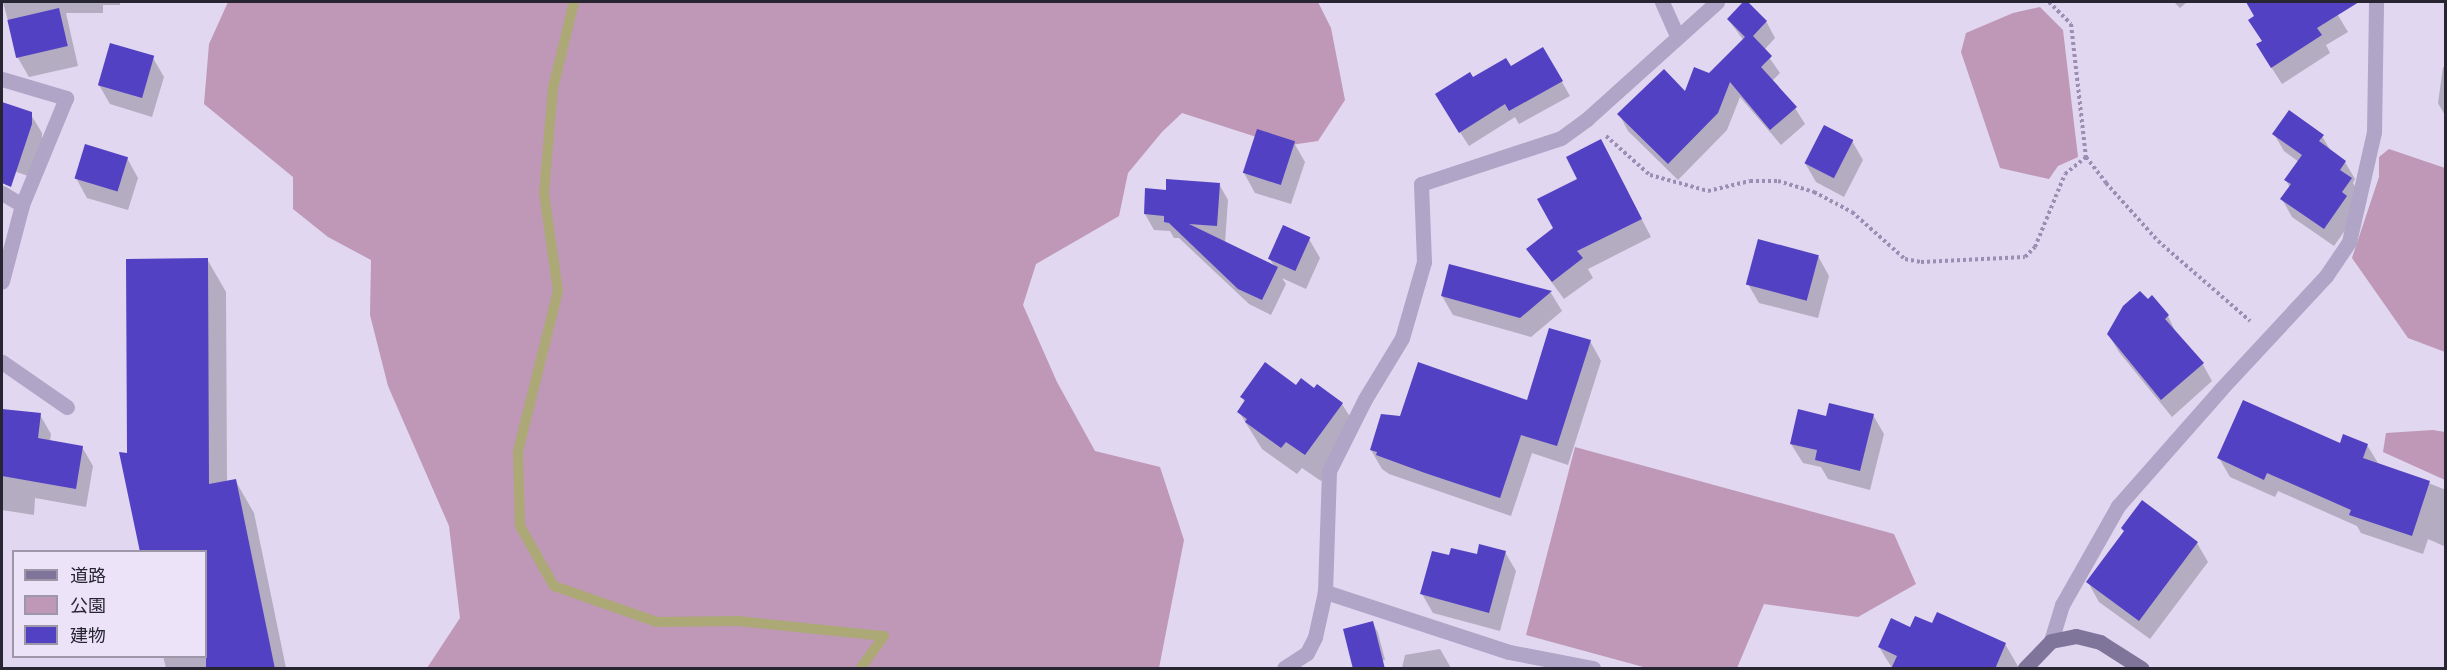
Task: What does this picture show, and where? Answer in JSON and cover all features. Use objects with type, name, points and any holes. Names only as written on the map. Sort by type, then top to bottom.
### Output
[{"type":"street","points":[[1662,2],[1677,36]]},
{"type":"street","points":[[1284,669],[1307,653],[1315,637],[1325,592],[1329,471],[1365,399],[1402,338],[1424,262],[1421,184],[1561,138],[1587,119],[1717,2]]},
{"type":"street","points":[[2025,669],[2051,640],[2062,605],[2118,506],[2271,334],[2326,276],[2349,242],[2374,132],[2376,2]]},
{"type":"street","points":[[2,79],[66,98],[22,205],[2,281]]},
{"type":"street","points":[[2,193],[22,205]]},
{"type":"street","points":[[2,362],[67,407]]},
{"type":"street","points":[[1325,592],[1509,652],[1593,669]]},
{"type":"street","points":[[2051,640],[2076,636],[2100,642],[2141,669]]},
{"type":"path","points":[[2049,2],[2071,24],[2086,157],[2158,241],[2256,326],[2271,334]]},
{"type":"path","points":[[1587,119],[1650,175],[1708,190],[1750,181],[1778,181],[1814,192],[1852,212],[1905,259],[1921,262],[2025,257],[2035,247],[2065,174],[2086,157]]},
{"type":"green space","points":[[228,2],[1318,2],[1331,28],[1345,100],[1318,141],[1284,146],[1182,113],[1162,132],[1128,173],[1119,216],[1036,264],[1023,305],[1057,382],[1095,451],[1160,467],[1184,540],[1159,668],[427,668],[460,618],[449,526],[388,386],[370,315],[371,260],[328,237],[293,209],[293,177],[204,104],[209,44]]},
{"type":"green space","points":[[2040,7],[2063,30],[2078,157],[2058,166],[2049,179],[2000,168],[1961,52],[1966,33],[2013,13]]},
{"type":"green space","points":[[2389,149],[2445,168],[2445,352],[2408,338],[2352,258],[2379,177],[2379,157]]},
{"type":"green space","points":[[2433,430],[2445,432],[2445,480],[2383,452],[2386,433]]},
{"type":"green space","points":[[1575,447],[1894,534],[1916,584],[1858,617],[1764,604],[1737,668],[1647,668],[1526,635]]},
{"type":"building","points":[[1743,2],[1748,2],[1767,21],[1753,36],[1772,56],[1761,67],[1797,107],[1770,130],[1730,82],[1718,113],[1668,164],[1617,114],[1664,69],[1685,91],[1694,67],[1709,73],[1745,37],[1727,19]]},
{"type":"building","points":[[2246,2],[2359,2],[2317,28],[2322,35],[2271,68],[2256,44],[2262,41],[2248,20],[2254,16]]},
{"type":"building","points":[[59,8],[68,46],[16,58],[7,20]]},
{"type":"building","points":[[110,43],[154,56],[142,98],[98,85]]},
{"type":"building","points":[[1543,47],[1563,81],[1509,111],[1505,104],[1459,133],[1435,94],[1470,72],[1473,77],[1506,58],[1511,66]]},
{"type":"building","points":[[2,102],[32,112],[32,124],[11,187],[2,183]]},
{"type":"building","points":[[2289,110],[2324,135],[2319,141],[2346,161],[2340,170],[2352,178],[2342,192],[2347,196],[2324,229],[2280,199],[2291,184],[2284,180],[2302,155],[2272,134]]},
{"type":"building","points":[[1824,125],[1853,140],[1834,178],[1804,163]]},
{"type":"building","points":[[1257,129],[1295,141],[1281,185],[1243,173]]},
{"type":"building","points":[[1601,139],[1642,219],[1577,251],[1583,258],[1552,282],[1526,249],[1553,228],[1537,199],[1577,179],[1566,157]]},
{"type":"building","points":[[85,144],[128,157],[118,192],[74,178]]},
{"type":"building","points":[[1166,179],[1220,183],[1217,226],[1189,224],[1278,267],[1262,300],[1238,289],[1169,223],[1164,222],[1164,216],[1144,214],[1145,188],[1166,190]]},
{"type":"building","points":[[1283,225],[1310,237],[1295,271],[1268,259]]},
{"type":"building","points":[[1758,239],[1819,255],[1807,301],[1746,284]]},
{"type":"building","points":[[208,258],[209,484],[236,479],[275,669],[206,669],[207,550],[140,550],[119,452],[127,453],[126,259]]},
{"type":"building","points":[[1449,264],[1552,291],[1520,318],[1441,296]]},
{"type":"building","points":[[2140,291],[2148,299],[2152,295],[2169,315],[2165,319],[2204,363],[2161,400],[2107,334],[2123,306]]},
{"type":"building","points":[[1549,328],[1591,340],[1557,446],[1521,435],[1500,498],[1376,455],[1377,452],[1370,450],[1381,414],[1400,416],[1418,362],[1527,400]]},
{"type":"building","points":[[1265,362],[1296,385],[1301,378],[1314,388],[1317,384],[1343,403],[1305,455],[1286,442],[1281,448],[1245,422],[1247,419],[1237,412],[1245,400],[1240,397]]},
{"type":"building","points":[[2243,400],[2340,443],[2343,434],[2368,444],[2363,458],[2430,481],[2412,536],[2349,515],[2351,510],[2267,473],[2264,480],[2217,458]]},
{"type":"building","points":[[1829,403],[1874,414],[1860,471],[1815,460],[1817,450],[1790,444],[1798,409],[1826,416]]},
{"type":"building","points":[[2,409],[41,413],[38,438],[83,446],[76,489],[2,476]]},
{"type":"building","points":[[2142,500],[2198,542],[2139,621],[2086,582],[2124,531],[2121,528]]},
{"type":"building","points":[[1479,544],[1506,551],[1489,613],[1420,594],[1432,551],[1449,555],[1451,548],[1477,554]]},
{"type":"building","points":[[1937,612],[2006,643],[1995,669],[1891,669],[1897,656],[1878,647],[1891,618],[1910,627],[1915,616],[1932,623]]},
{"type":"building","points":[[1373,621],[1385,669],[1353,669],[1343,629]]},
{"type":"waterway","points":[[574,2],[553,88],[544,193],[558,291],[518,452],[520,526],[554,586],[657,622],[738,621],[884,636],[861,668]]}]
